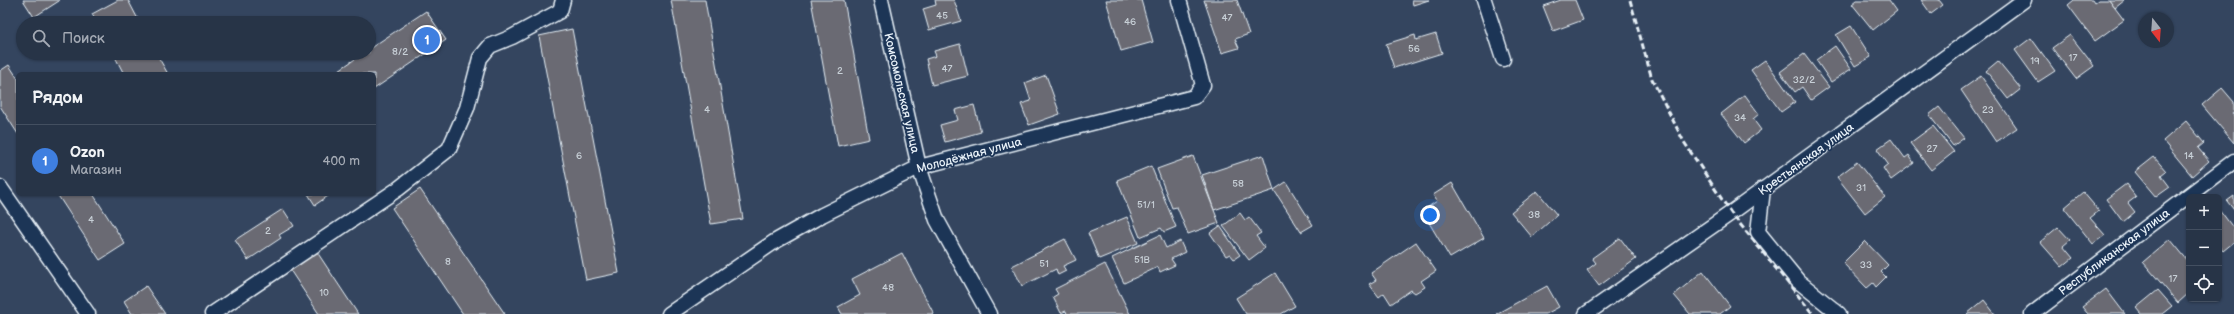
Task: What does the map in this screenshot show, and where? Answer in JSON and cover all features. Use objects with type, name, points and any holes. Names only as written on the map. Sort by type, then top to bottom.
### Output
[{"type":"street","points":[[212,314],[398,189],[449,149],[467,108],[480,58],[490,46],[512,37],[560,11],[564,0]]},
{"type":"street","name":"Комсомольская улица","points":[[881,0],[919,167],[937,220],[989,314]]},
{"type":"street","name":"Молодёжная улица","points":[[669,314],[774,242],[822,215],[919,167],[1194,96],[1202,85],[1179,0]]},
{"type":"street","points":[[1484,0],[1503,59]]},
{"type":"street","name":"Крестьянская улица","points":[[1586,314],[1763,190],[2024,0]]},
{"type":"street","name":"Республиканская улица","points":[[2032,314],[2234,161]]},
{"type":"street","points":[[0,187],[88,314]]},
{"type":"street","points":[[1763,190],[1758,232],[1798,281],[1839,314]]},
{"type":"building","points":[[23,0],[59,0],[36,16],[33,16]]},
{"type":"building","points":[[118,0],[128,0],[136,16],[93,16],[92,14]]},
{"type":"building","points":[[671,0],[705,0],[743,219],[711,224]]},
{"type":"building","points":[[811,0],[844,0],[869,139],[838,146]]},
{"type":"building","points":[[935,0],[954,0],[961,21],[929,30],[923,9],[936,5]]},
{"type":"building","points":[[1106,0],[1141,0],[1153,42],[1121,51]]},
{"type":"building","points":[[1204,0],[1237,0],[1249,34],[1235,39],[1239,48],[1222,53]]},
{"type":"building","points":[[1412,0],[1429,0],[1413,5]]},
{"type":"building","points":[[1561,0],[1575,0],[1583,20],[1553,31],[1543,6]]},
{"type":"building","points":[[1857,0],[1889,0],[1897,11],[1873,30],[1852,4]]},
{"type":"building","points":[[1921,0],[1939,0],[1943,5],[1931,14]]},
{"type":"building","points":[[2074,0],[2092,0],[2094,3],[2098,0],[2109,0],[2124,20],[2095,41],[2068,5]]},
{"type":"building","points":[[2109,0],[2125,0],[2115,8]]},
{"type":"building","points":[[426,11],[446,40],[376,88],[376,72],[336,72],[354,60],[376,60],[376,44]]},
{"type":"building","points":[[1851,26],[1871,57],[1855,66],[1836,35]]},
{"type":"building","points":[[572,29],[619,273],[586,280],[539,36]]},
{"type":"building","points":[[1436,34],[1442,53],[1394,68],[1386,44],[1415,35],[1416,40]]},
{"type":"building","points":[[2070,35],[2094,66],[2076,79],[2052,48]]},
{"type":"building","points":[[2031,38],[2055,71],[2038,82],[2015,50]]},
{"type":"building","points":[[960,44],[968,76],[932,85],[926,59],[936,56],[934,51]]},
{"type":"building","points":[[1835,46],[1851,69],[1831,82],[1816,60]]},
{"type":"building","points":[[1804,54],[1829,87],[1811,100],[1802,87],[1795,92],[1780,72]]},
{"type":"building","points":[[117,60],[160,60],[167,72],[123,72]]},
{"type":"building","points":[[1765,60],[1795,102],[1781,112],[1751,70]]},
{"type":"building","points":[[1998,61],[2021,89],[2008,99],[1986,71]]},
{"type":"building","points":[[9,65],[16,76],[16,131],[0,106],[0,71]]},
{"type":"building","points":[[1046,75],[1060,114],[1029,125],[1021,104],[1031,101],[1025,83]]},
{"type":"building","points":[[1981,76],[2017,128],[1996,142],[1961,90]]},
{"type":"building","points":[[2222,88],[2234,102],[2234,112],[2232,114],[2234,116],[2234,143],[2202,105]]},
{"type":"building","points":[[1745,95],[1759,114],[1753,119],[1761,130],[1744,143],[1721,114]]},
{"type":"building","points":[[974,105],[981,132],[945,142],[940,125],[958,120],[955,110]]},
{"type":"building","points":[[1939,107],[1964,138],[1953,146],[1929,115]]},
{"type":"building","points":[[2186,121],[2204,143],[2198,148],[2209,161],[2192,176],[2163,141]]},
{"type":"building","points":[[1933,126],[1954,152],[1931,170],[1910,143]]},
{"type":"building","points":[[1891,139],[1905,158],[1909,155],[1914,163],[1891,180],[1883,168],[1888,164],[1877,149]]},
{"type":"building","points":[[1263,155],[1274,190],[1214,210],[1202,175]]},
{"type":"building","points":[[1193,156],[1219,223],[1188,234],[1177,207],[1172,208],[1157,169]]},
{"type":"building","points":[[2154,157],[2166,171],[2161,175],[2170,187],[2156,197],[2135,172]]},
{"type":"building","points":[[1857,162],[1885,197],[1865,213],[1837,177]]},
{"type":"building","points":[[1151,166],[1176,227],[1164,232],[1161,228],[1140,237],[1117,180]]},
{"type":"building","points":[[1286,182],[1313,225],[1301,232],[1274,190]]},
{"type":"building","points":[[1452,183],[1484,238],[1450,258],[1422,211],[1437,201],[1433,195]]},
{"type":"building","points":[[2126,184],[2136,197],[2128,203],[2135,212],[2123,222],[2106,199]]},
{"type":"building","points":[[420,189],[505,314],[463,314],[392,208]]},
{"type":"building","points":[[1537,191],[1557,215],[1532,237],[1511,212]]},
{"type":"building","points":[[2083,192],[2099,211],[2090,218],[2105,235],[2093,244],[2064,208]]},
{"type":"building","points":[[58,196],[94,196],[125,244],[100,260]]},
{"type":"building","points":[[309,196],[328,196],[315,205]]},
{"type":"building","points":[[2234,196],[2234,210],[2227,201]]},
{"type":"building","points":[[283,209],[294,226],[279,235],[281,238],[248,260],[235,240]]},
{"type":"building","points":[[1240,213],[1245,220],[1249,217],[1261,233],[1256,236],[1265,248],[1249,260],[1223,226]]},
{"type":"building","points":[[2222,213],[2234,229],[2234,242],[2223,251]]},
{"type":"building","points":[[1127,217],[1138,243],[1099,259],[1088,233]]},
{"type":"building","points":[[1220,226],[1240,255],[1234,259],[1230,254],[1226,256],[1210,233]]},
{"type":"building","points":[[2058,227],[2070,240],[2063,246],[2073,258],[2062,267],[2040,242]]},
{"type":"building","points":[[1160,235],[1166,248],[1180,241],[1185,252],[1171,259],[1175,265],[1160,272],[1158,267],[1124,283],[1112,258]]},
{"type":"building","points":[[1620,238],[1636,259],[1599,286],[1587,270],[1596,263],[1592,258]]},
{"type":"building","points":[[1065,239],[1076,260],[1063,266],[1066,271],[1058,275],[1056,269],[1022,286],[1012,266]]},
{"type":"building","points":[[2170,239],[2186,258],[2186,296],[2178,303],[2143,262]]},
{"type":"building","points":[[1865,241],[1888,265],[1881,272],[1886,277],[1876,287],[1873,283],[1867,288],[1843,263]]},
{"type":"building","points":[[1416,242],[1436,271],[1421,281],[1425,287],[1415,293],[1411,290],[1391,304],[1384,293],[1379,297],[1369,284],[1376,280],[1371,273]]},
{"type":"building","points":[[317,252],[358,314],[319,314],[290,270]]},
{"type":"building","points":[[902,253],[934,314],[842,314],[838,307],[860,295],[852,279]]},
{"type":"building","points":[[1105,264],[1130,314],[1067,314],[1066,311],[1061,313],[1053,297],[1058,294],[1055,289]]},
{"type":"building","points":[[1703,271],[1730,306],[1720,314],[1690,314],[1674,295]]},
{"type":"building","points":[[1275,273],[1295,306],[1281,314],[1246,314],[1236,298]]},
{"type":"building","points":[[146,286],[165,314],[132,314],[124,301]]},
{"type":"building","points":[[1547,286],[1559,307],[1546,314],[1496,314]]},
{"type":"building","points":[[2106,289],[2125,314],[2088,314],[2082,307]]},
{"type":"building","points":[[2158,290],[2172,306],[2162,314],[2141,314],[2136,308]]},
{"type":"building","points":[[1984,300],[1995,314],[1967,314]]},
{"type":"railway","points":[[1630,0],[1652,79],[1684,142],[1731,213],[1813,314]]},
{"type":"place","name":"Ozon","points":[[427,40]]}]
